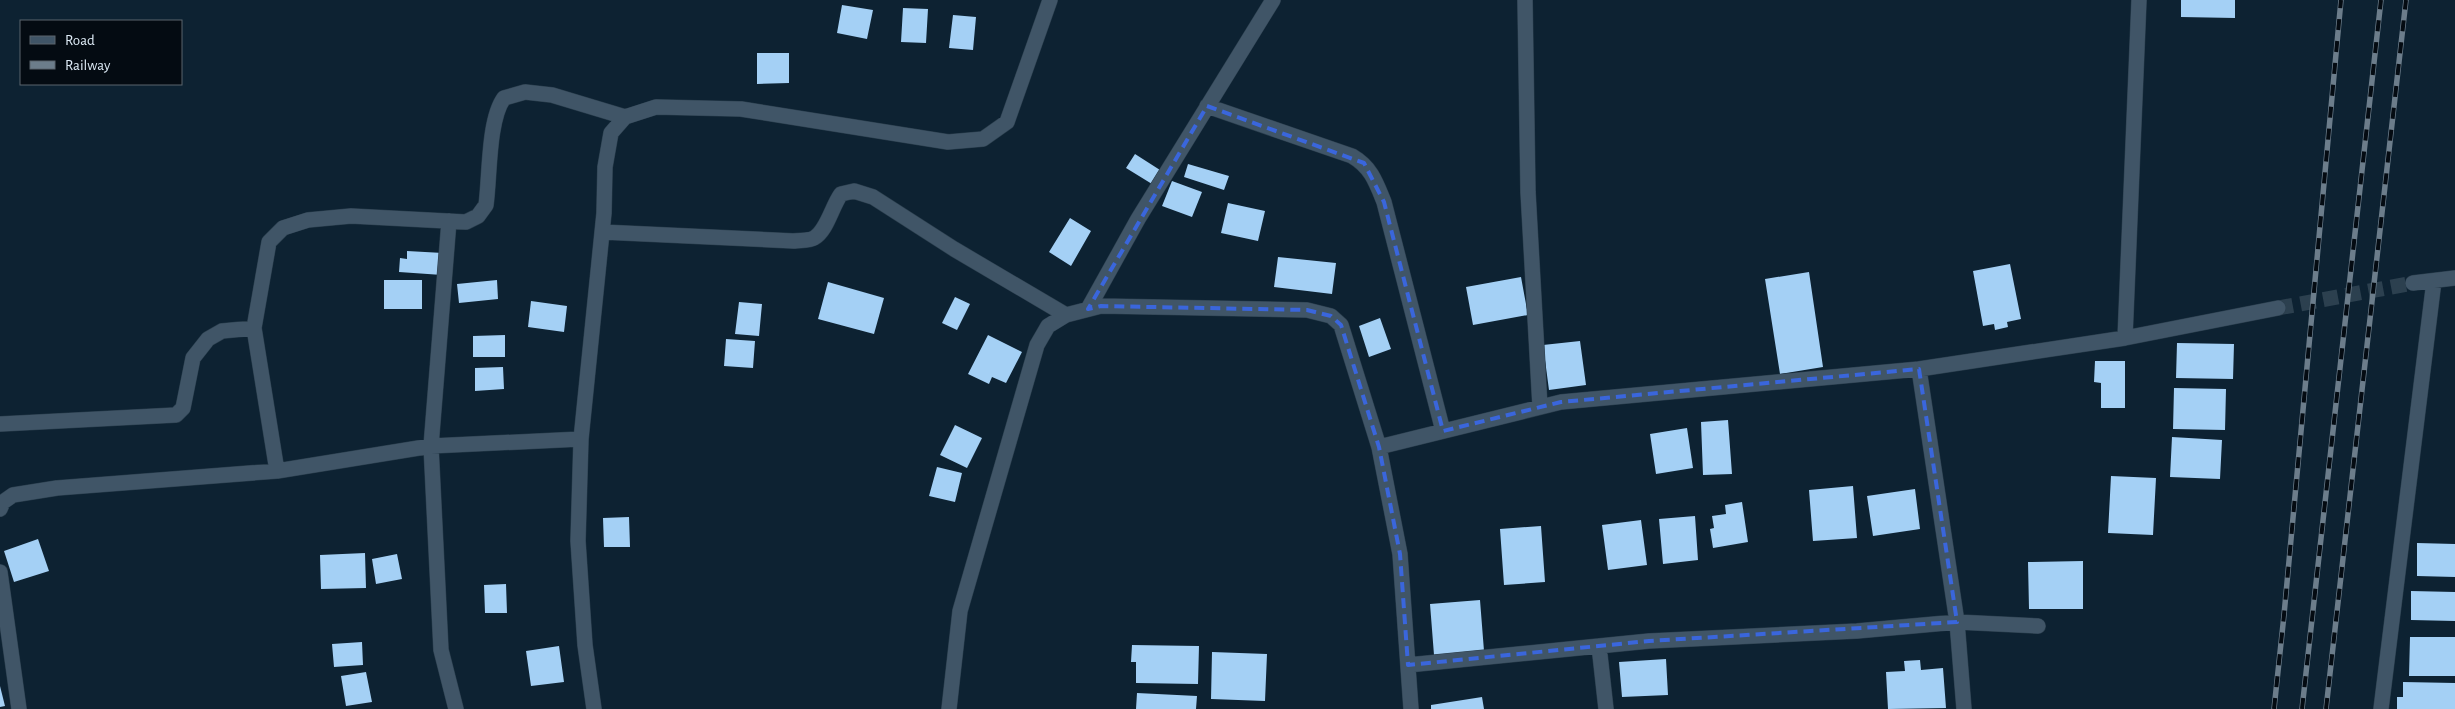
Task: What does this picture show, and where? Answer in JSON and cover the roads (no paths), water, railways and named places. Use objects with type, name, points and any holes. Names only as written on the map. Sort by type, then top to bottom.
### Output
[{"type":"street","points":[[594,709],[585,645],[578,541],[581,439],[602,232],[604,167],[611,133],[625,117],[656,107],[741,109],[948,142],[984,139],[1007,122],[1050,0]]},
{"type":"street","points":[[1088,309],[1138,219],[1272,0]]},
{"type":"street","points":[[1525,0],[1528,192],[1540,407]]},
{"type":"street","points":[[2125,338],[2139,0]]},
{"type":"street","points":[[277,471],[254,328],[270,242],[283,228],[308,220],[351,216],[466,222],[478,216],[486,205],[494,122],[497,107],[504,98],[525,92],[552,95],[625,117]]},
{"type":"street","points":[[1207,106],[1352,156],[1364,163],[1372,173],[1384,202],[1443,431]]},
{"type":"street","points":[[602,232],[794,241],[813,239],[822,232],[832,207],[841,194],[854,191],[873,197],[954,249],[1066,315]]},
{"type":"street","points":[[449,221],[431,446],[441,650],[456,709]]},
{"type":"street","points":[[2413,283],[2455,278]]},
{"type":"street","points":[[2381,709],[2434,281]]},
{"type":"street","points":[[949,709],[960,611],[1037,345],[1048,326],[1066,315],[1101,306],[1307,310],[1331,316],[1341,325],[1379,447],[1400,554],[1411,709]]},
{"type":"street","points":[[1379,447],[1561,402],[1919,368],[2125,338],[2278,308]]},
{"type":"street","points":[[0,424],[176,415],[183,408],[193,358],[208,339],[222,331],[254,328]]},
{"type":"street","points":[[1919,368],[1957,622],[1964,709]]},
{"type":"street","points":[[0,509],[3,502],[13,495],[57,488],[277,471],[431,446],[581,439]]},
{"type":"street","points":[[0,572],[19,709]]},
{"type":"street","points":[[1408,665],[1649,641],[1858,631],[1957,622],[2038,626]]},
{"type":"street","points":[[1599,646],[1606,709]]},
{"type":"tunnel","points":[[2278,308],[2413,283]]},
{"type":"railway","points":[[2274,709],[2341,0]]},
{"type":"railway","points":[[2302,709],[2381,0]]},
{"type":"railway","points":[[2326,709],[2406,0]]}]
